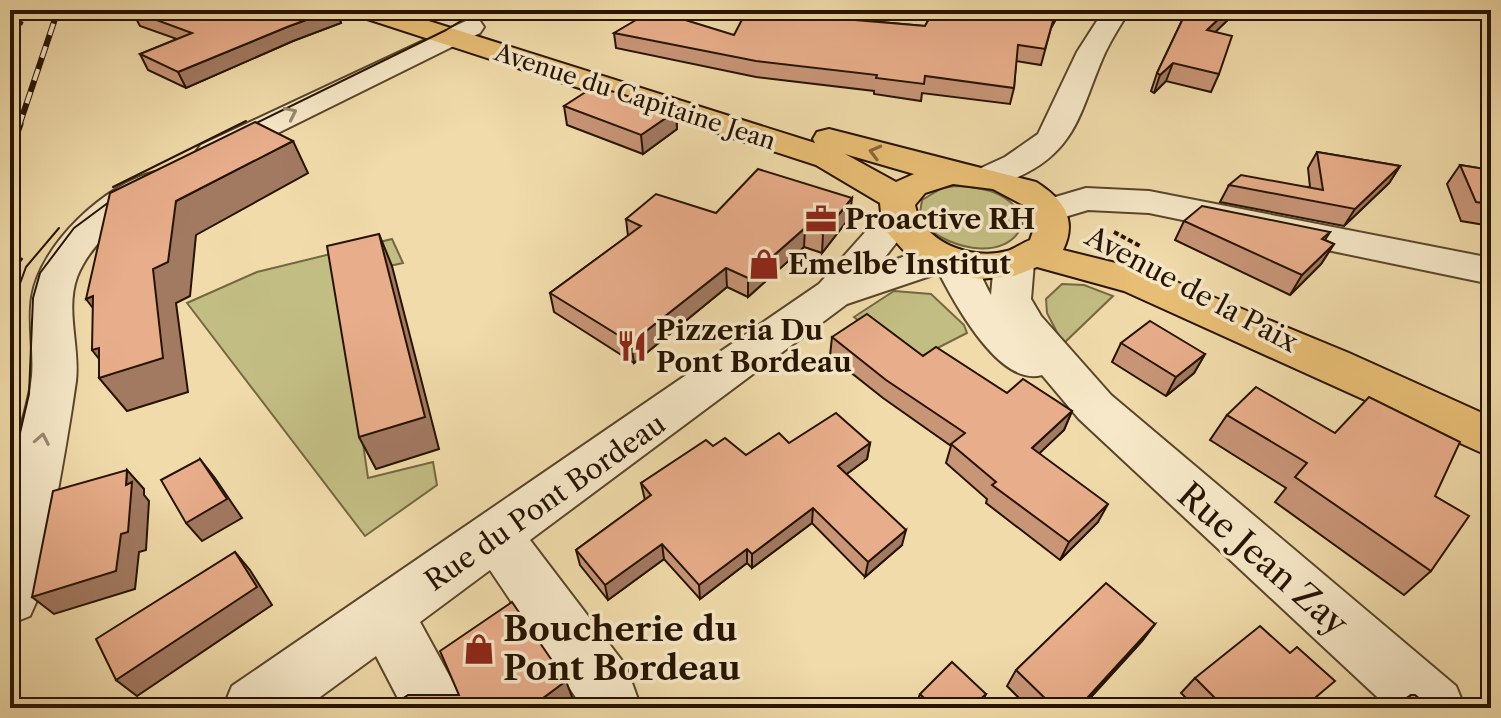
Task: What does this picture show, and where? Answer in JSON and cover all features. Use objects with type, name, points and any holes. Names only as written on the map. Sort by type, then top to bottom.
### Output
[{"type":"main road","name":"Avenue du Capitaine Jean","points":[[367,10],[458,24],[702,113],[759,120],[950,173]]},
{"type":"main road","name":"Avenue du Capitaine Jean","points":[[394,10],[458,24],[828,158],[898,209]]},
{"type":"main road","points":[[950,173],[991,176],[1031,193],[1048,211],[1052,237],[1025,259],[973,265],[948,260],[922,248],[906,234],[898,209],[909,186],[928,177],[950,173]]},
{"type":"main road","name":"Avenue de la Paix","points":[[1048,211],[1333,364]]},
{"type":"main road","name":"Avenue de la Paix","points":[[1025,259],[1138,281],[1333,364],[1491,438]]},
{"type":"street","points":[[1048,211],[1064,152],[1065,123],[1091,52],[1117,10]]},
{"type":"street","points":[[10,598],[54,377],[52,298],[63,262],[76,243],[118,205],[162,177],[458,24]]},
{"type":"street","points":[[991,176],[1026,162],[1046,146],[1065,123]]},
{"type":"street","points":[[1048,211],[1086,199],[1149,202],[1491,271]]},
{"type":"street","name":"Rue du Pont Bordeau","points":[[254,708],[833,294],[898,209]]},
{"type":"street","name":"Rue Jean Zay","points":[[1025,259],[1011,299],[1025,325],[1095,407],[1434,708]]},
{"type":"street","name":"Rue du Pont Bordeau","points":[[833,294],[948,260]]},
{"type":"street","name":"Rue Jean Zay","points":[[948,260],[980,313],[1047,376],[1095,407]]},
{"type":"street","points":[[497,537],[605,687],[610,708]]},
{"type":"street","points":[[385,616],[436,708]]},
{"type":"path","points":[[10,51],[27,10]]},
{"type":"shaded area","points":[[956,186],[988,190],[1014,205],[1023,224],[1015,237],[1003,245],[972,248],[942,238],[929,229],[919,219],[922,200],[942,188]]},
{"type":"shaded area","points":[[392,239],[403,263],[339,277],[368,478],[433,462],[437,485],[365,536],[187,303],[257,272]]},
{"type":"shaded area","points":[[1062,284],[1084,285],[1113,296],[1063,344],[1047,313],[1046,299]]},
{"type":"shaded area","points":[[894,291],[931,294],[964,325],[967,333],[910,362],[854,317]]},
{"type":"building","points":[[333,10],[178,72],[140,54],[192,33],[132,11]]},
{"type":"building","points":[[653,10],[734,35],[747,10],[859,10],[856,20],[925,26],[934,10],[1056,10],[1045,49],[1018,45],[1014,88],[925,76],[924,84],[876,78],[877,75],[756,61],[614,33]]},
{"type":"building","points":[[1187,10],[1228,10],[1207,30],[1232,36],[1219,74],[1173,63],[1160,75],[1157,73]]},
{"type":"building","points":[[595,86],[676,111],[641,135],[564,106]]},
{"type":"building","points":[[255,122],[293,141],[176,201],[168,262],[153,269],[163,358],[99,378],[99,348],[92,350],[93,296],[86,299],[110,193]]},
{"type":"building","points":[[1317,152],[1400,166],[1355,209],[1229,185],[1241,175],[1323,190]]},
{"type":"building","points":[[1460,165],[1491,170],[1491,204],[1476,202]]},
{"type":"building","points":[[758,169],[852,198],[823,234],[805,228],[748,278],[726,268],[631,343],[550,293],[641,226],[626,219],[656,194],[716,213]]},
{"type":"building","points":[[1202,206],[1330,232],[1322,239],[1334,244],[1302,275],[1184,221]]},
{"type":"building","points":[[379,234],[425,417],[359,437],[327,246]]},
{"type":"building","points":[[867,314],[923,356],[936,347],[1007,393],[1023,379],[1072,411],[1032,448],[1108,504],[1069,542],[992,485],[996,482],[951,444],[965,433],[886,380],[832,337]]},
{"type":"building","points":[[1150,321],[1205,354],[1176,377],[1121,343]]},
{"type":"building","points":[[1256,387],[1335,433],[1369,397],[1460,442],[1435,496],[1469,516],[1431,571],[1295,477],[1307,463],[1227,415]]},
{"type":"building","points":[[836,413],[870,443],[838,466],[906,530],[868,562],[813,508],[752,554],[747,549],[699,585],[662,544],[605,585],[576,550],[651,495],[641,483],[706,440],[713,446],[725,438],[746,455],[779,433],[789,443]]},
{"type":"building","points":[[200,459],[227,499],[186,523],[161,480]]},
{"type":"building","points":[[127,470],[126,485],[132,482],[128,532],[121,534],[116,571],[32,597],[53,491]]},
{"type":"building","points":[[235,552],[257,587],[116,680],[96,639]]},
{"type":"building","points":[[1106,583],[1155,624],[1078,708],[1055,708],[1016,670]]},
{"type":"building","points":[[512,602],[566,681],[535,704],[538,708],[389,708],[408,695],[459,695],[440,651]]},
{"type":"building","points":[[1260,626],[1290,653],[1297,647],[1335,681],[1303,708],[1221,708],[1223,706],[1195,678]]},
{"type":"building","points":[[952,662],[986,694],[971,708],[934,708],[920,694]]},
{"type":"building","points":[[1411,695],[1415,695],[1431,708],[1398,708]]},
{"type":"building","points":[[379,700],[384,708],[367,708]]},
{"type":"tram line","points":[[238,132],[446,30],[479,10]]},
{"type":"tram line","points":[[113,187],[246,121]]},
{"type":"tram line","points":[[10,476],[29,394],[33,298],[40,273],[74,228],[128,188]]},
{"type":"tram line","points":[[10,311],[26,267],[59,228]]},
{"type":"tram line","points":[[10,478],[11,474]]},
{"type":"railway","points":[[19,126],[58,10]]},
{"type":"railway","points":[[10,152],[20,124]]},
{"type":"place","name":"Proactive RH","points":[[821,219]]},
{"type":"place","name":"Emelbe Institut","points":[[764,264]]},
{"type":"place","name":"Pizzeria Du Pont Bordeau","points":[[632,346]]},
{"type":"place","name":"Boucherie du Pont Bordeau","points":[[479,649]]}]
